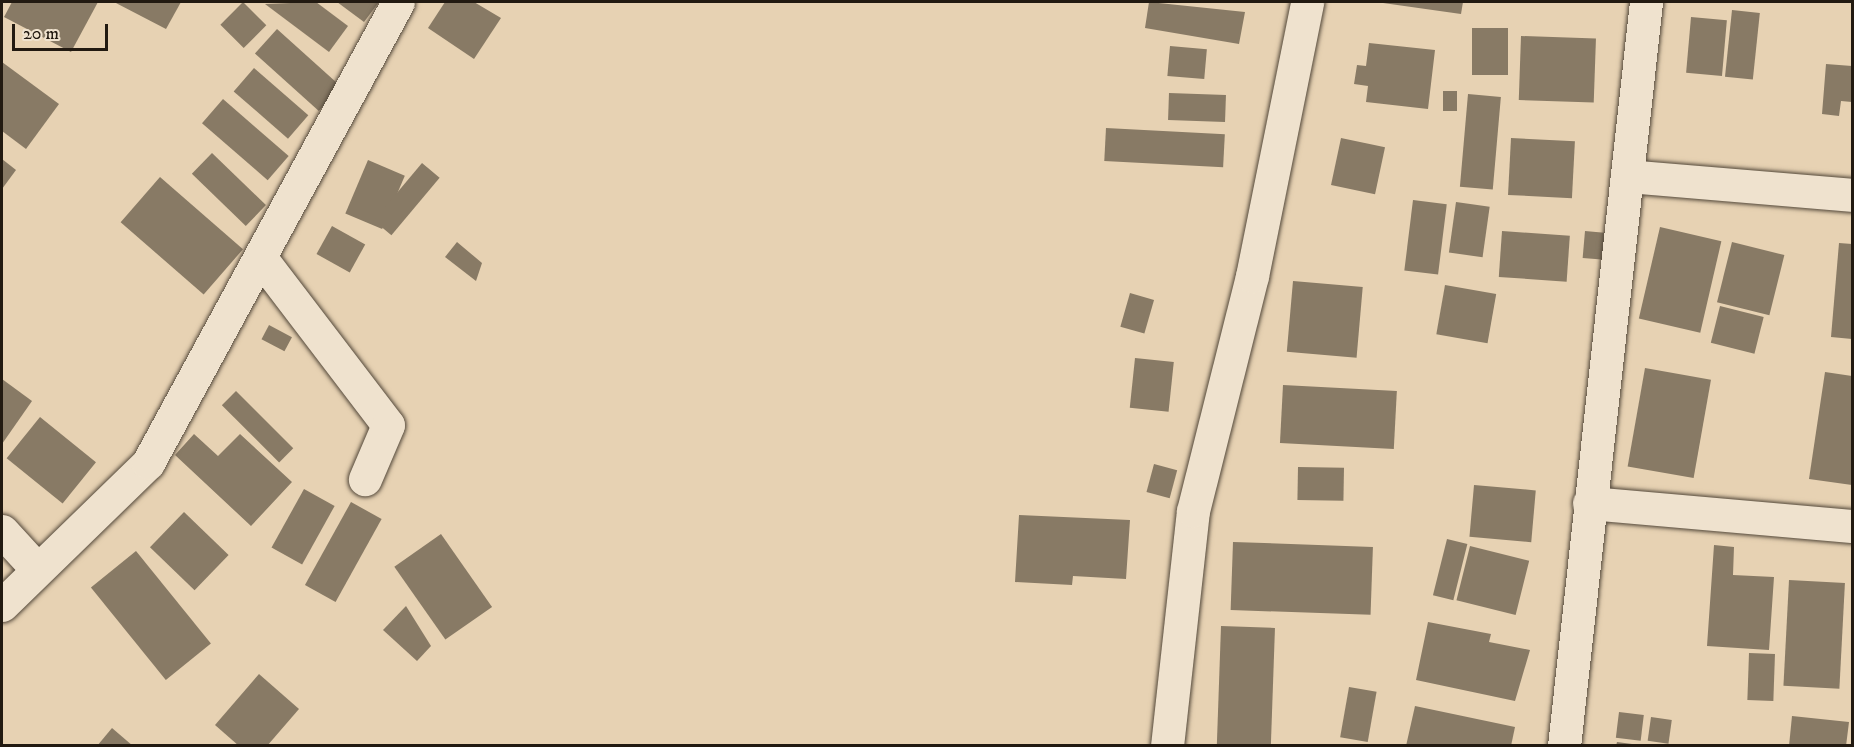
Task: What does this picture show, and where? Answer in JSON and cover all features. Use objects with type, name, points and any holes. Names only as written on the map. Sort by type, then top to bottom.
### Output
[{"type":"street","points":[[2,605],[36,568],[148,463],[398,2]]},
{"type":"street","points":[[1167,746],[1193,511],[1252,276],[1307,2]]},
{"type":"street","points":[[1564,746],[1589,503],[1647,2]]},
{"type":"street","points":[[1627,176],[1852,195]]},
{"type":"street","points":[[260,257],[388,425],[365,479]]},
{"type":"street","points":[[1589,503],[1852,526]]},
{"type":"street","points":[[2,531],[36,568]]},
{"type":"building","points":[[12,2],[98,2],[71,52],[4,17]]},
{"type":"building","points":[[114,2],[181,2],[166,29]]},
{"type":"building","points":[[243,2],[266,25],[244,48],[220,25]]},
{"type":"building","points":[[316,2],[348,26],[329,52],[265,4]]},
{"type":"building","points":[[337,2],[379,2],[364,22]]},
{"type":"building","points":[[445,2],[474,2],[501,18],[474,59],[428,28]]},
{"type":"building","points":[[1149,2],[1245,12],[1239,44],[1145,28]]},
{"type":"building","points":[[1376,2],[1463,2],[1461,14]]},
{"type":"building","points":[[1732,10],[1760,13],[1753,80],[1725,77]]},
{"type":"building","points":[[1691,17],[1727,20],[1722,76],[1686,73]]},
{"type":"building","points":[[1472,28],[1508,28],[1508,75],[1472,75]]},
{"type":"building","points":[[277,29],[341,87],[319,111],[255,54]]},
{"type":"building","points":[[1521,36],[1596,39],[1594,103],[1519,100]]},
{"type":"building","points":[[1369,43],[1435,50],[1428,109],[1366,102],[1368,86],[1354,84],[1357,65],[1366,66]]},
{"type":"building","points":[[1170,46],[1207,49],[1204,79],[1167,76]]},
{"type":"building","points":[[2,62],[59,104],[26,149],[2,131]]},
{"type":"building","points":[[1826,64],[1852,66],[1852,102],[1841,101],[1839,116],[1822,114]]},
{"type":"building","points":[[254,68],[308,115],[288,139],[234,91]]},
{"type":"building","points":[[1443,91],[1457,91],[1457,111],[1443,111]]},
{"type":"building","points":[[1169,93],[1226,95],[1225,122],[1168,120]]},
{"type":"building","points":[[1468,94],[1501,97],[1493,190],[1460,187]]},
{"type":"building","points":[[223,99],[289,156],[268,180],[202,123]]},
{"type":"building","points":[[1106,128],[1225,134],[1223,167],[1104,161]]},
{"type":"building","points":[[1341,138],[1385,147],[1375,194],[1331,185]]},
{"type":"building","points":[[1511,138],[1575,141],[1572,198],[1508,195]]},
{"type":"building","points":[[212,153],[266,205],[246,226],[192,174]]},
{"type":"building","points":[[2,159],[16,170],[2,189]]},
{"type":"building","points":[[368,160],[405,176],[382,229],[345,213]]},
{"type":"building","points":[[422,163],[440,178],[391,235],[374,220]]},
{"type":"building","points":[[160,177],[243,249],[204,294],[121,222]]},
{"type":"building","points":[[1413,200],[1447,204],[1438,275],[1404,270]]},
{"type":"building","points":[[1456,202],[1490,207],[1483,257],[1449,253]]},
{"type":"building","points":[[332,226],[365,244],[350,272],[316,254]]},
{"type":"building","points":[[1660,227],[1721,241],[1700,333],[1639,319]]},
{"type":"building","points":[[1502,231],[1570,236],[1567,282],[1499,277]]},
{"type":"building","points":[[1585,231],[1607,233],[1605,260],[1583,258]]},
{"type":"building","points":[[457,242],[482,263],[476,281],[445,257]]},
{"type":"building","points":[[1732,242],[1784,255],[1769,315],[1717,302]]},
{"type":"building","points":[[1839,243],[1852,244],[1852,339],[1831,337]]},
{"type":"building","points":[[1293,281],[1363,287],[1357,358],[1287,352]]},
{"type":"building","points":[[1445,285],[1496,294],[1488,343],[1436,334]]},
{"type":"building","points":[[1130,293],[1154,300],[1144,334],[1120,327]]},
{"type":"building","points":[[1720,306],[1764,317],[1754,354],[1711,343]]},
{"type":"building","points":[[269,325],[292,337],[284,351],[261,339]]},
{"type":"building","points":[[1135,358],[1174,362],[1169,412],[1130,408]]},
{"type":"building","points":[[1645,368],[1711,380],[1694,478],[1628,466]]},
{"type":"building","points":[[1825,372],[1852,376],[1852,485],[1809,479]]},
{"type":"building","points":[[2,379],[32,401],[2,444]]},
{"type":"building","points":[[1283,385],[1397,391],[1394,449],[1280,443]]},
{"type":"building","points":[[236,391],[293,448],[279,462],[222,405]]},
{"type":"building","points":[[40,417],[96,462],[63,503],[7,458]]},
{"type":"building","points":[[194,434],[218,456],[240,434],[292,482],[251,526],[175,455]]},
{"type":"building","points":[[1154,464],[1177,470],[1170,498],[1146,492]]},
{"type":"building","points":[[1298,467],[1344,468],[1343,501],[1297,500]]},
{"type":"building","points":[[1474,485],[1536,490],[1531,542],[1469,537]]},
{"type":"building","points":[[304,489],[335,506],[302,565],[272,548]]},
{"type":"building","points":[[351,502],[382,519],[336,602],[305,585]]},
{"type":"building","points":[[184,512],[229,555],[195,590],[150,547]]},
{"type":"building","points":[[1019,515],[1130,520],[1126,579],[1073,576],[1072,585],[1015,582]]},
{"type":"building","points":[[441,534],[492,607],[445,640],[394,567]]},
{"type":"building","points":[[1447,539],[1467,544],[1453,600],[1433,595]]},
{"type":"building","points":[[1233,542],[1373,547],[1371,615],[1231,610]]},
{"type":"building","points":[[1714,545],[1734,547],[1733,575],[1774,577],[1769,650],[1707,646]]},
{"type":"building","points":[[1470,546],[1529,561],[1516,615],[1456,600]]},
{"type":"building","points":[[136,551],[211,643],[166,680],[91,588]]},
{"type":"building","points":[[1789,580],[1845,583],[1839,689],[1783,686]]},
{"type":"building","points":[[406,606],[431,646],[417,661],[383,630]]},
{"type":"building","points":[[1428,622],[1491,634],[1489,642],[1530,650],[1515,701],[1416,680]]},
{"type":"building","points":[[1221,626],[1275,628],[1271,746],[1217,746]]},
{"type":"building","points":[[1749,653],[1775,654],[1773,701],[1747,700]]},
{"type":"building","points":[[259,674],[299,709],[267,746],[239,746],[215,725]]},
{"type":"building","points":[[1349,687],[1377,692],[1368,742],[1340,737]]},
{"type":"building","points":[[1415,706],[1515,727],[1511,746],[1406,746]]},
{"type":"building","points":[[1619,712],[1644,715],[1641,741],[1616,738]]},
{"type":"building","points":[[1792,716],[1849,722],[1846,746],[1789,746]]},
{"type":"building","points":[[1651,717],[1672,720],[1668,744],[1648,741]]},
{"type":"building","points":[[112,728],[133,746],[97,746]]},
{"type":"building","points":[[1617,742],[1632,744],[1632,746],[1616,746]]}]
